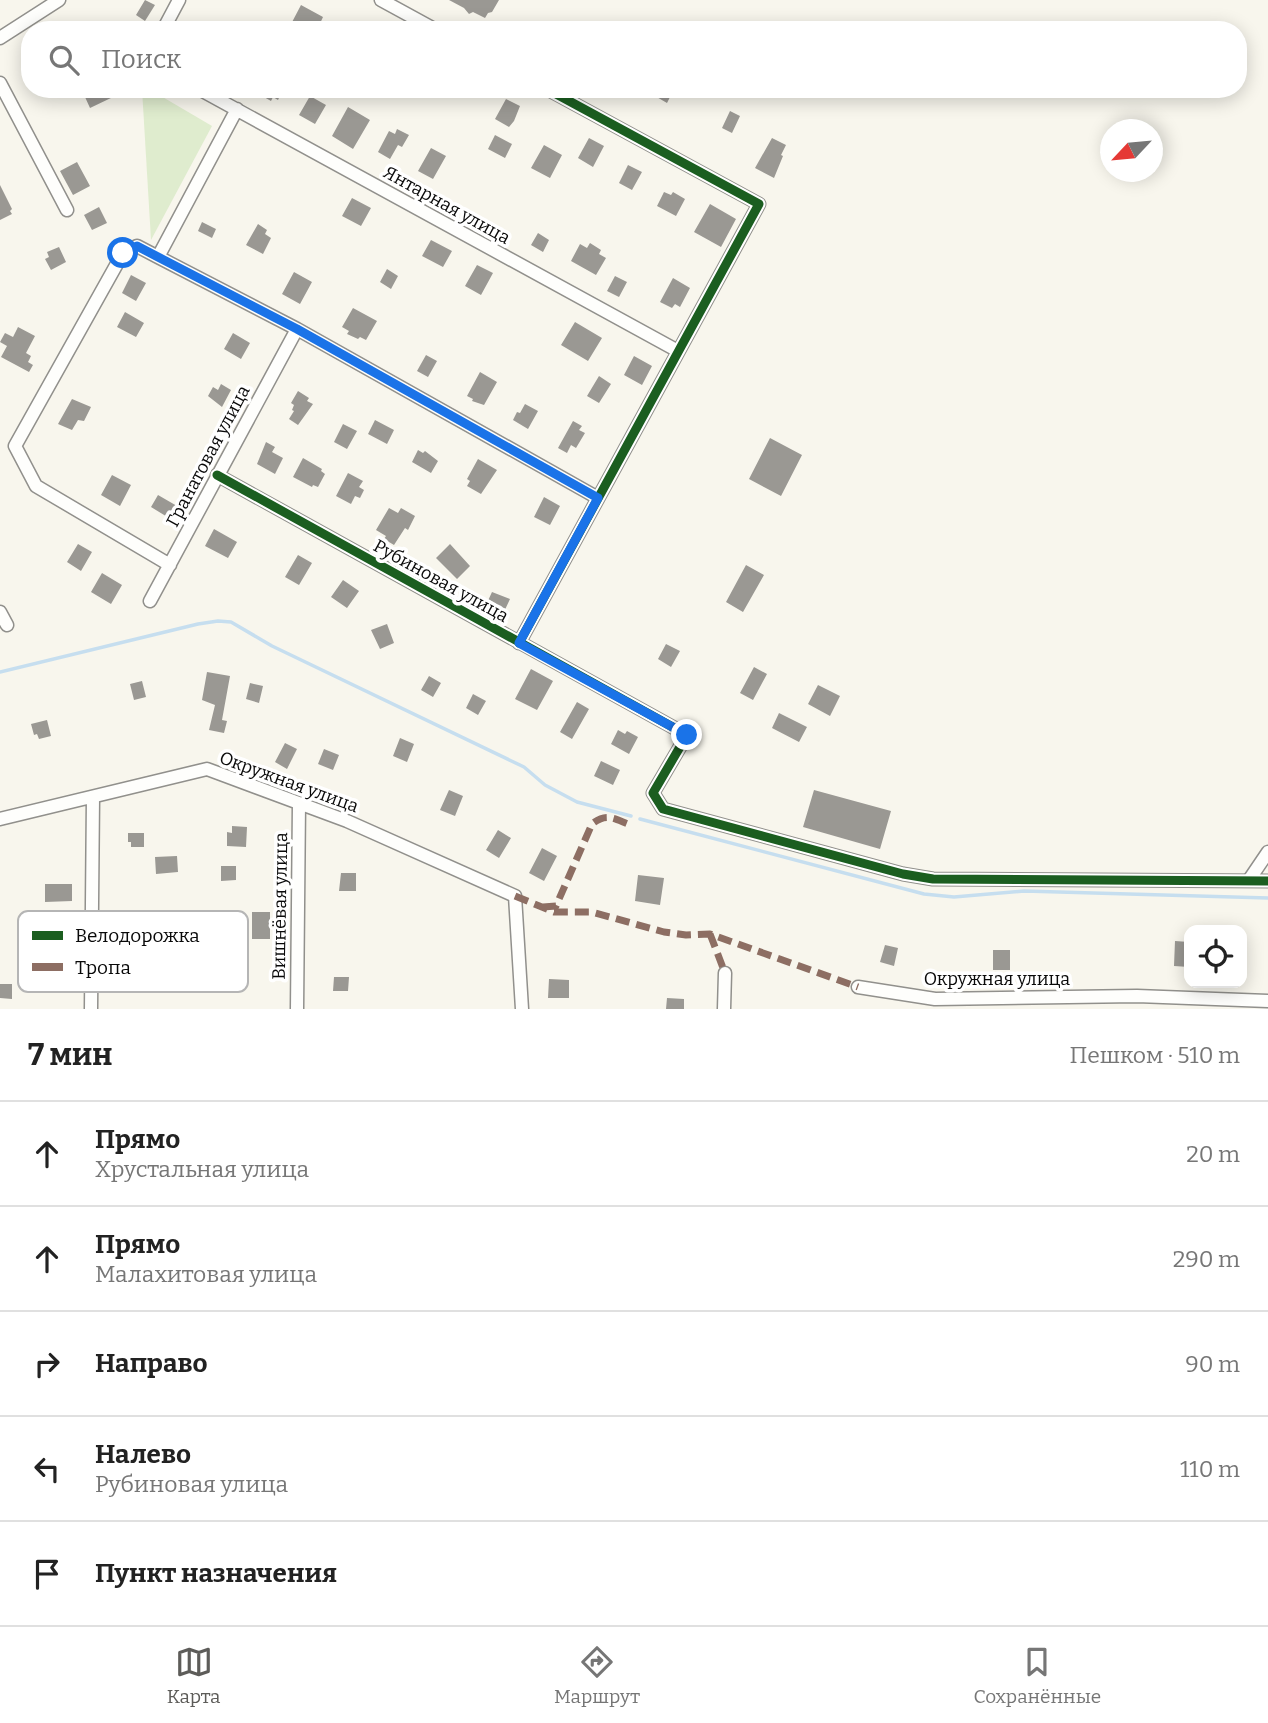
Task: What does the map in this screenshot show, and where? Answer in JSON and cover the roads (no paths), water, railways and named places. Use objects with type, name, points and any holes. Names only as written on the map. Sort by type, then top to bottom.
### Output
[{"type":"street","points":[[26,21],[59,0]]},
{"type":"street","points":[[168,21],[180,0]]},
{"type":"street","points":[[381,0],[420,21]]},
{"type":"street","points":[[0,38],[21,24]]},
{"type":"street","points":[[0,83],[67,211]]},
{"type":"street","name":"Янтарная улица","points":[[216,98],[678,351]]},
{"type":"street","points":[[519,643],[759,204],[564,98]]},
{"type":"street","points":[[158,257],[237,109]]},
{"type":"street","points":[[170,565],[36,486],[15,446],[123,253],[137,246],[297,329],[598,498]]},
{"type":"street","name":"Гранатовая улица","points":[[150,601],[297,329]]},
{"type":"street","name":"Рубиновая улица","points":[[217,475],[687,735],[653,793],[663,809],[903,874],[955,880],[1249,880]]},
{"type":"street","points":[[0,612],[7,625]]},
{"type":"street","name":"Окружная улица","points":[[0,819],[207,769],[347,821],[515,896],[522,1009]]},
{"type":"street","points":[[92,911],[93,797]]},
{"type":"street","name":"Вишнёвая улица","points":[[297,1009],[299,803]]},
{"type":"street","points":[[1249,880],[1268,852]]},
{"type":"street","points":[[1249,880],[1268,881]]},
{"type":"street","points":[[724,1009],[725,973]]},
{"type":"street","name":"Окружная улица","points":[[858,987],[935,999],[1268,1001]]},
{"type":"waterway","points":[[0,672],[198,624],[231,622],[272,646],[524,767],[545,785],[577,802],[631,816]]},
{"type":"waterway","points":[[640,819],[924,894],[954,897],[1024,891],[1268,898]]}]
